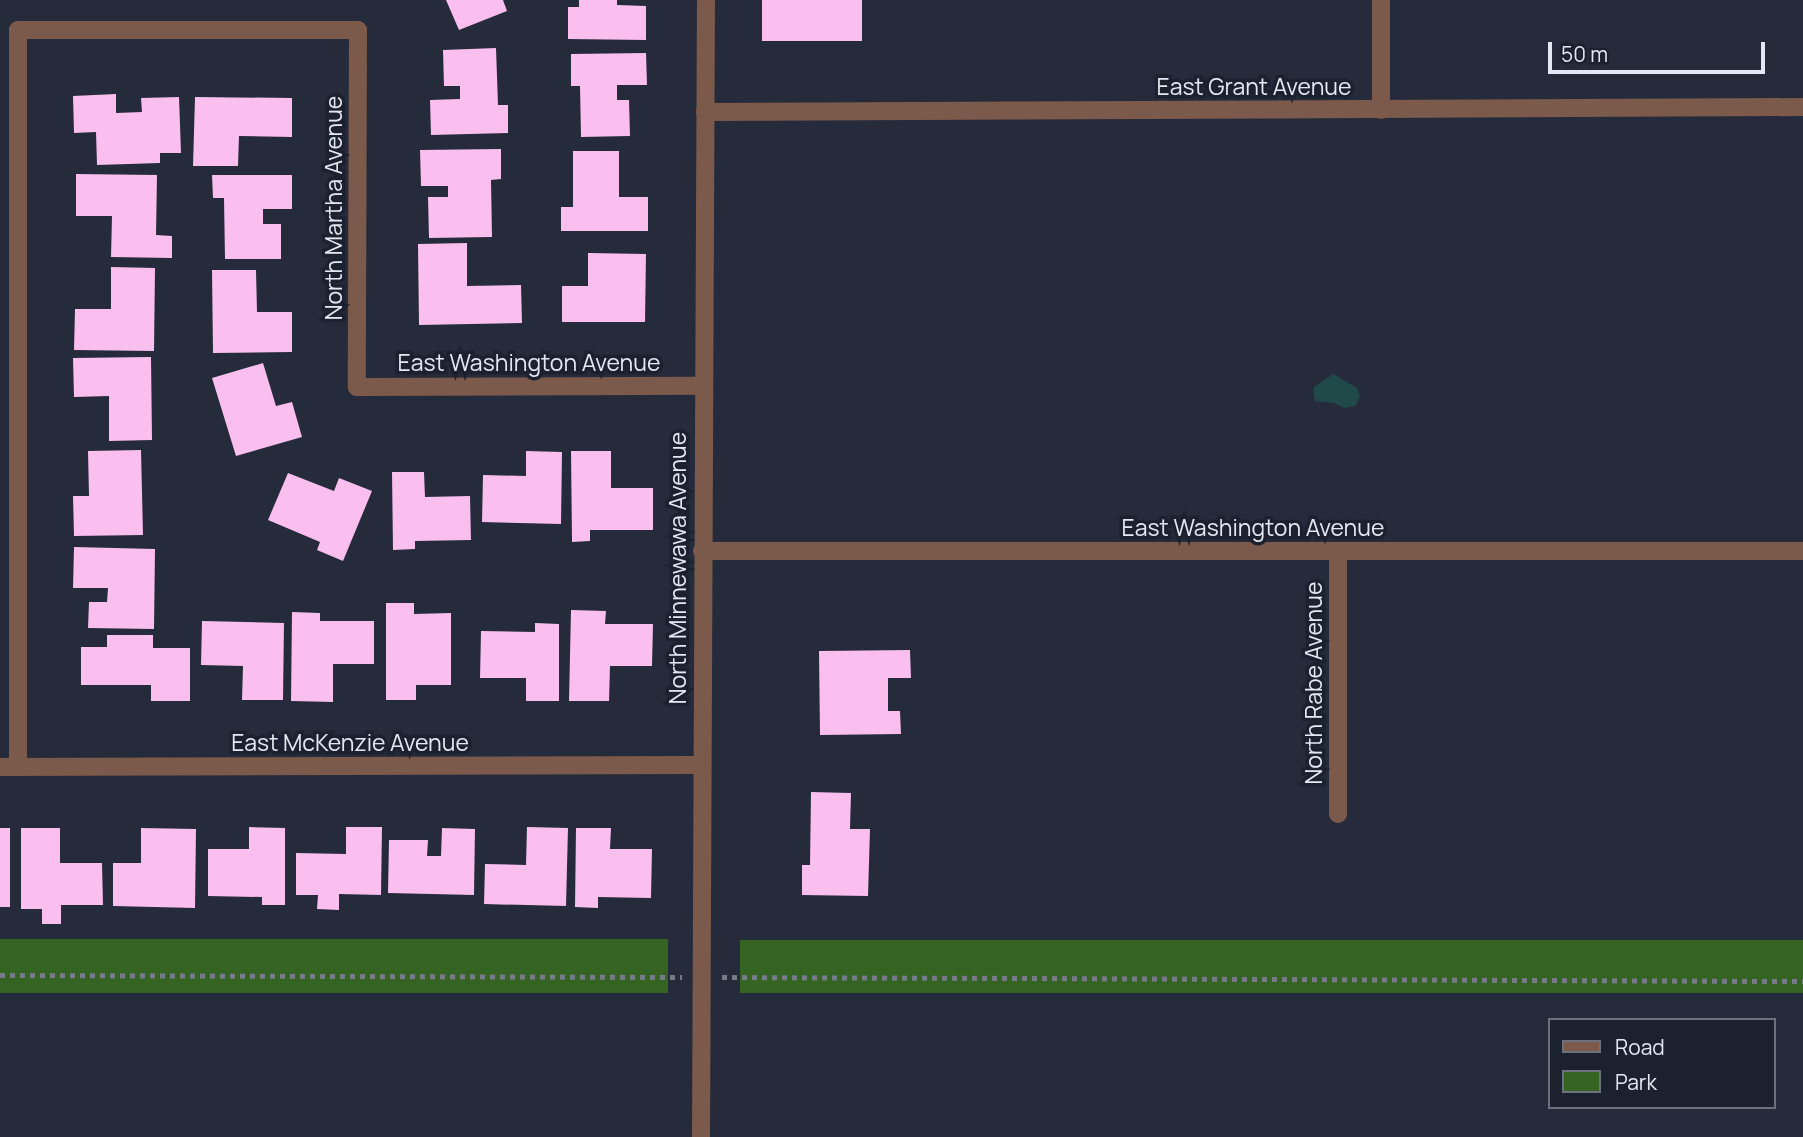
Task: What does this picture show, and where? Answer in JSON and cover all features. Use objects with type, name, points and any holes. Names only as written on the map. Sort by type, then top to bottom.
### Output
[{"type":"street","name":"North Minnewawa Avenue","points":[[701,1137],[700,765],[706,0]]},
{"type":"street","points":[[1381,0],[1381,110]]},
{"type":"street","name":"North Martha Avenue","points":[[9,767],[18,30],[358,30],[357,387]]},
{"type":"street","name":"East Grant Avenue","points":[[705,113],[1803,107]]},
{"type":"street","name":"East Washington Avenue","points":[[357,387],[702,386]]},
{"type":"street","name":"East Washington Avenue","points":[[702,551],[1803,551]]},
{"type":"street","name":"North Rabe Avenue","points":[[1338,552],[1338,814]]},
{"type":"street","name":"East McKenzie Avenue","points":[[9,767],[700,765]]},
{"type":"path","points":[[0,975],[1803,981]]},
{"type":"green space","points":[[0,939],[668,939],[668,993],[0,993]]},
{"type":"green space","points":[[740,940],[1803,940],[1803,993],[740,993]]},
{"type":"shaded area","points":[[1333,374],[1357,388],[1360,397],[1355,406],[1345,408],[1334,403],[1315,401],[1313,388]]},
{"type":"building","points":[[446,0],[503,0],[507,11],[459,30]]},
{"type":"building","points":[[579,0],[617,0],[617,5],[646,6],[646,40],[568,39],[568,7],[579,7]]},
{"type":"building","points":[[762,0],[862,0],[862,41],[762,41]]},
{"type":"building","points":[[496,48],[498,105],[508,105],[508,133],[431,135],[430,100],[460,99],[460,86],[444,86],[443,50]]},
{"type":"building","points":[[646,53],[647,85],[617,85],[617,100],[629,100],[630,136],[581,137],[580,86],[571,86],[571,54]]},
{"type":"building","points":[[116,94],[116,113],[142,112],[141,98],[179,97],[181,153],[160,153],[160,163],[97,165],[96,132],[74,133],[73,96]]},
{"type":"building","points":[[195,97],[292,98],[292,137],[239,136],[238,166],[193,166]]},
{"type":"building","points":[[501,149],[501,179],[491,180],[492,237],[429,238],[428,197],[448,197],[448,186],[421,186],[420,150]]},
{"type":"building","points":[[573,151],[619,151],[619,197],[648,197],[648,231],[561,231],[561,207],[573,207]]},
{"type":"building","points":[[76,174],[157,175],[156,235],[172,236],[172,258],[111,257],[112,216],[76,216]]},
{"type":"building","points":[[212,175],[292,175],[292,209],[263,209],[263,224],[281,224],[281,259],[225,259],[224,198],[213,198]]},
{"type":"building","points":[[467,243],[467,286],[521,285],[522,323],[419,325],[418,244]]},
{"type":"building","points":[[588,253],[646,254],[645,322],[562,322],[562,286],[588,286]]},
{"type":"building","points":[[111,267],[155,268],[154,351],[74,350],[75,309],[111,309]]},
{"type":"building","points":[[212,270],[256,270],[257,312],[292,312],[292,352],[213,353]]},
{"type":"building","points":[[151,357],[152,440],[109,441],[109,396],[74,397],[73,358]]},
{"type":"building","points":[[263,363],[276,406],[292,402],[302,437],[236,456],[212,378]]},
{"type":"building","points":[[141,450],[143,535],[74,536],[73,496],[89,496],[88,451]]},
{"type":"building","points":[[526,451],[562,452],[561,524],[482,522],[483,475],[526,476]]},
{"type":"building","points":[[571,451],[611,451],[611,488],[653,488],[653,530],[590,530],[590,541],[572,542]]},
{"type":"building","points":[[392,472],[424,472],[425,497],[470,496],[471,540],[415,541],[415,549],[393,550]]},
{"type":"building","points":[[288,473],[334,491],[339,478],[372,491],[343,561],[317,550],[320,542],[268,520]]},
{"type":"building","points":[[74,547],[155,549],[154,629],[88,628],[89,602],[107,602],[108,588],[73,588]]},
{"type":"building","points":[[386,603],[414,603],[414,614],[451,613],[451,685],[416,685],[416,700],[386,700]]},
{"type":"building","points":[[571,610],[606,611],[605,624],[653,624],[652,666],[610,666],[609,701],[569,701]]},
{"type":"building","points":[[292,612],[320,613],[320,621],[374,621],[374,664],[333,664],[333,702],[291,701]]},
{"type":"building","points":[[202,621],[284,623],[283,700],[242,700],[243,666],[201,665]]},
{"type":"building","points":[[535,623],[559,624],[559,701],[526,701],[526,678],[480,678],[481,631],[535,632]]},
{"type":"building","points":[[107,635],[153,635],[153,648],[190,648],[190,701],[151,701],[151,685],[81,685],[81,647],[107,647]]},
{"type":"building","points":[[910,650],[911,678],[888,678],[888,711],[900,711],[901,734],[820,735],[819,651]]},
{"type":"building","points":[[811,792],[851,793],[850,829],[870,829],[868,896],[802,895],[802,865],[810,865]]},
{"type":"building","points":[[249,827],[285,828],[285,905],[262,905],[262,897],[208,896],[208,849],[249,849]]},
{"type":"building","points":[[346,827],[382,827],[381,895],[339,894],[339,910],[317,909],[318,895],[296,895],[296,853],[346,854]]},
{"type":"building","points":[[527,827],[568,828],[566,906],[484,904],[485,864],[526,865]]},
{"type":"building","points":[[0,828],[10,828],[10,907],[0,907]]},
{"type":"building","points":[[21,828],[60,828],[60,863],[102,863],[103,905],[61,905],[61,924],[42,924],[42,909],[21,909]]},
{"type":"building","points":[[141,828],[196,829],[195,908],[113,906],[113,863],[141,863]]},
{"type":"building","points":[[442,828],[475,829],[474,895],[388,893],[389,840],[428,840],[427,856],[441,856]]},
{"type":"building","points":[[576,828],[611,828],[610,849],[652,849],[651,898],[598,897],[598,908],[575,907]]}]
